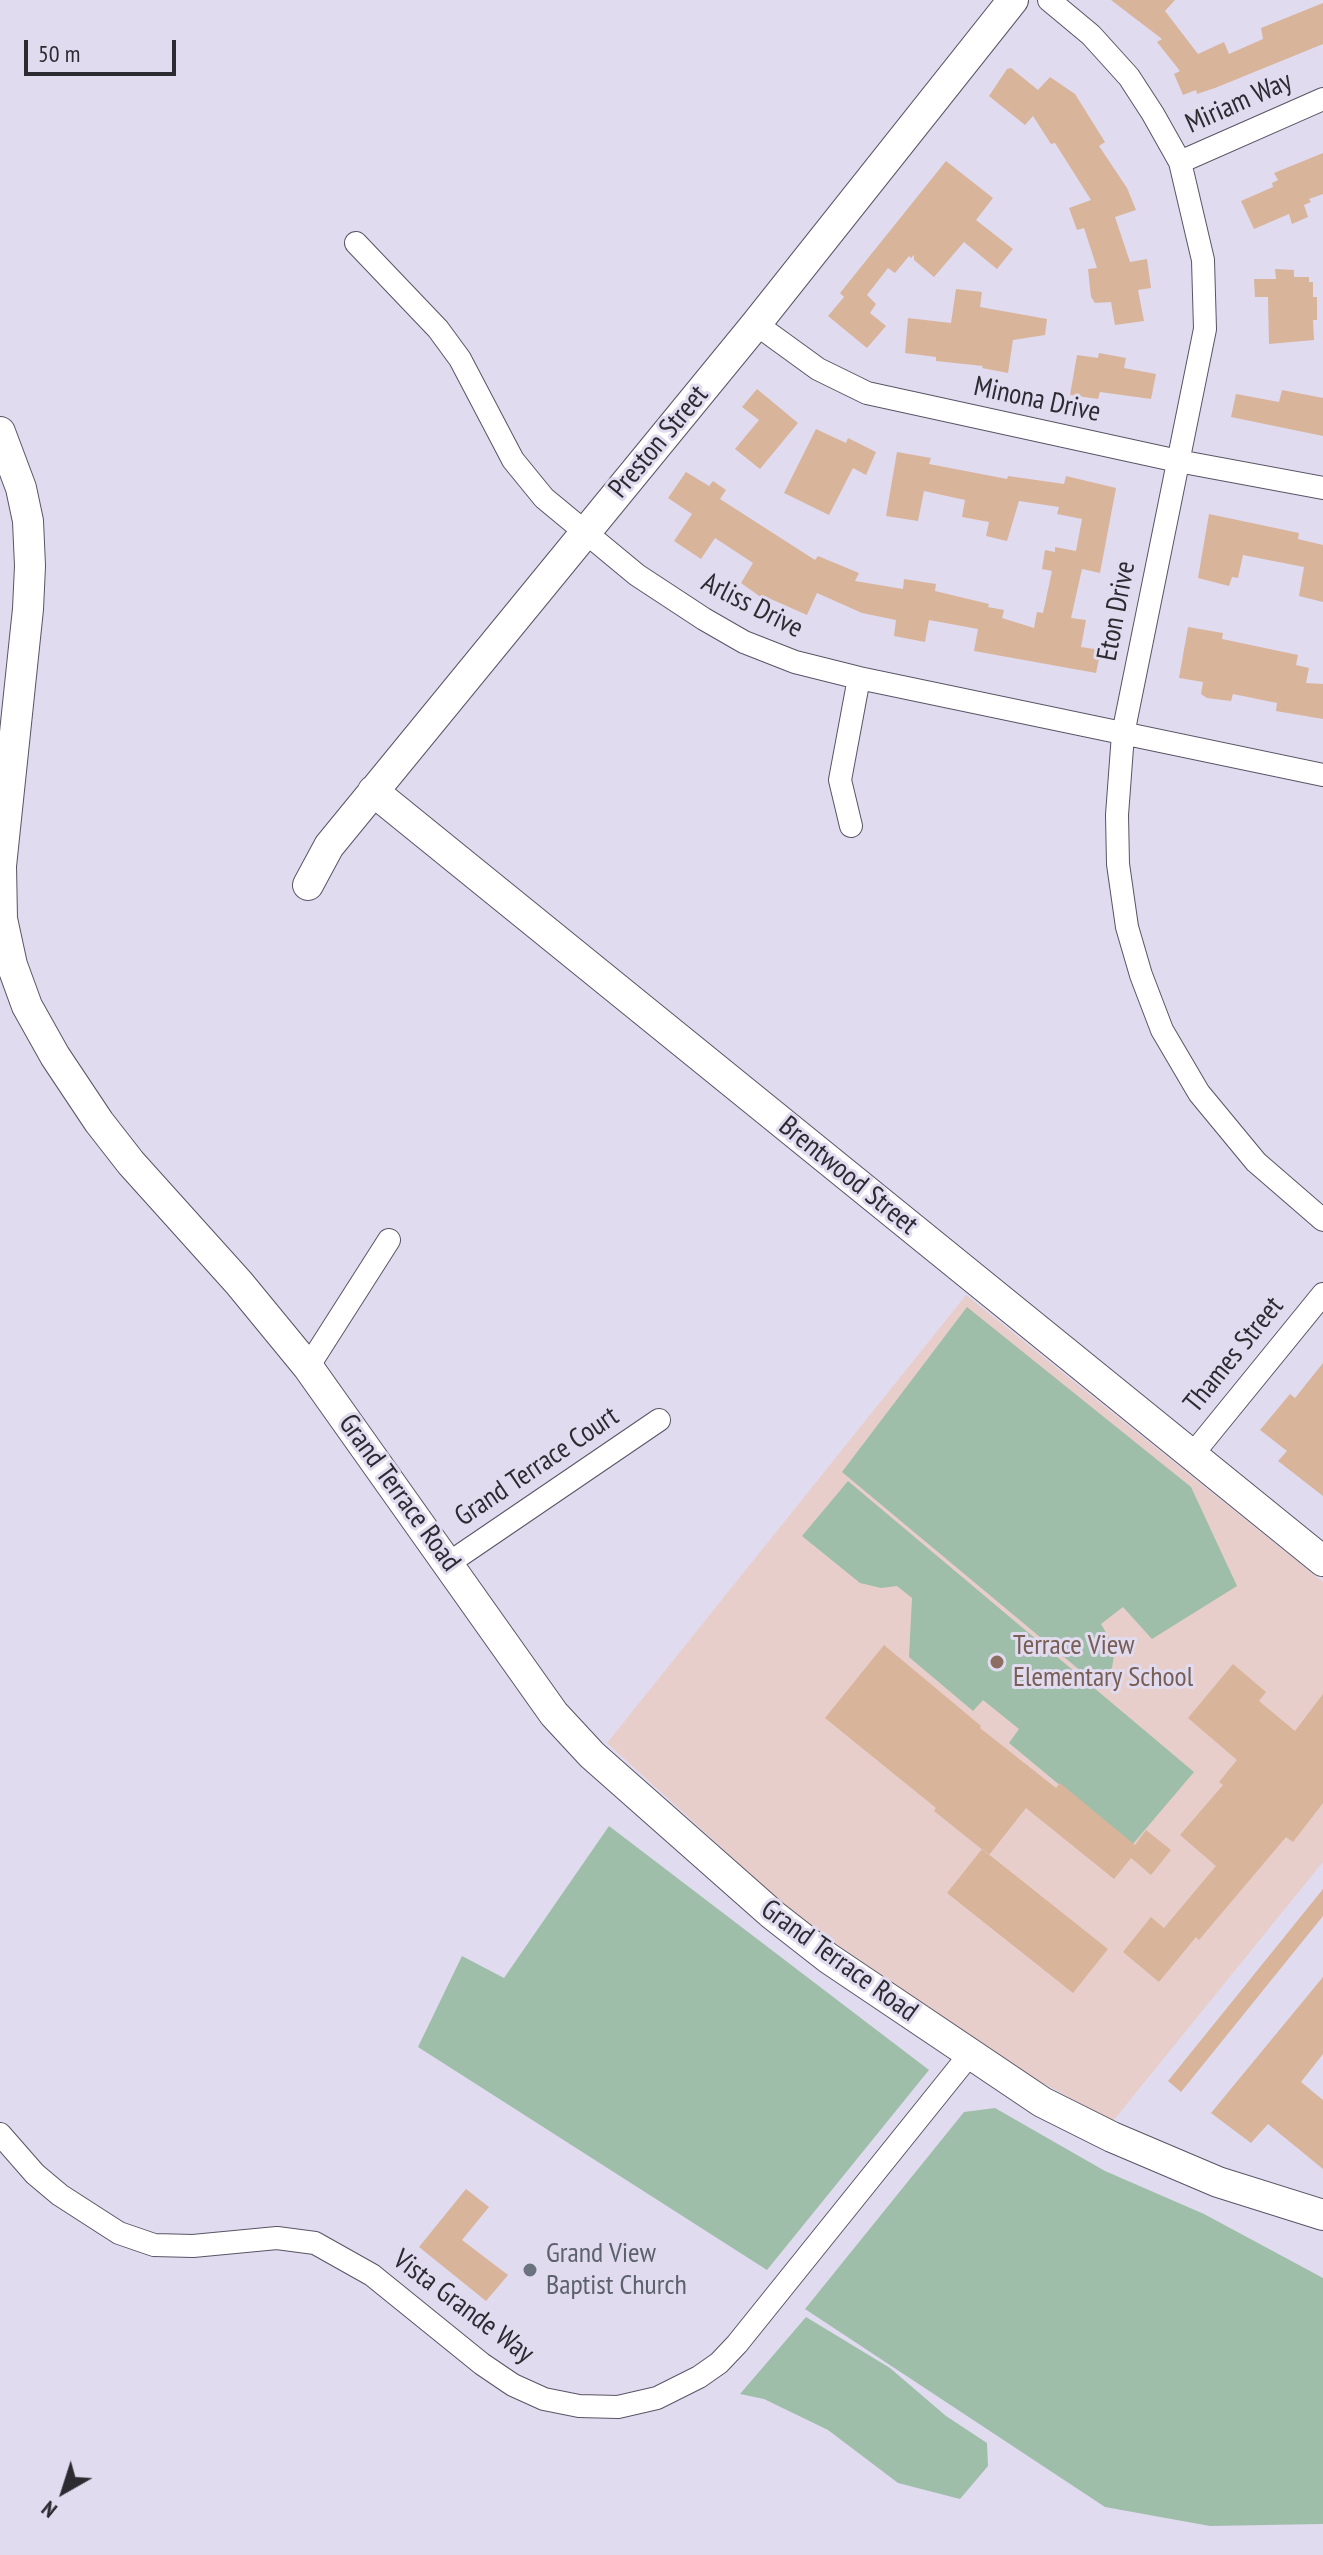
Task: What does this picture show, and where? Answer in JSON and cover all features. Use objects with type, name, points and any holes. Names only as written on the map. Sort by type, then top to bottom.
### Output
[{"type":"street","name":"Preston Street","points":[[308,885],[329,846],[756,324],[1013,0]]},
{"type":"street","name":"Eton Drive","points":[[1049,0],[1091,35],[1129,77],[1180,162],[1203,260],[1205,329],[1123,734],[1117,815],[1121,889],[1127,927],[1162,1030],[1199,1093],[1239,1145],[1323,1220]]},
{"type":"street","name":"Miriam Way","points":[[1180,162],[1323,99]]},
{"type":"street","name":"Arliss Drive","points":[[356,243],[438,329],[460,359],[513,460],[544,498],[637,575],[744,642],[795,662],[859,678],[1323,775]]},
{"type":"street","name":"Minona Drive","points":[[756,324],[818,369],[867,393],[1178,461],[1323,488]]},
{"type":"street","name":"Grand Terrace Road","points":[[0,432],[21,488],[28,521],[30,566],[1,866],[2,919],[12,965],[27,1006],[55,1056],[99,1122],[308,1367],[554,1714],[592,1755],[773,1915],[828,1958],[1042,2102],[1112,2137],[1218,2182],[1323,2215]]},
{"type":"street","points":[[851,826],[840,780],[859,678]]},
{"type":"street","name":"Brentwood Street","points":[[373,791],[1323,1561]]},
{"type":"street","points":[[308,1367],[389,1240]]},
{"type":"street","name":"Thames Street","points":[[1192,1455],[1323,1294]]},
{"type":"street","name":"Grand Terrace Court","points":[[449,1563],[659,1420]]},
{"type":"street","name":"Vista Grande Way","points":[[0,2134],[35,2174],[60,2195],[119,2233],[154,2245],[193,2246],[277,2238],[315,2243],[372,2275],[482,2364],[513,2385],[544,2399],[579,2406],[618,2407],[657,2398],[699,2377],[737,2344],[970,2054]]},
{"type":"shaded area","name":"Terrace View Elementary School","points":[[966,1295],[1323,1582],[1323,1862],[1113,2121],[1028,2075],[819,1932],[791,1911],[607,1743]]},
{"type":"green space","points":[[967,1307],[1191,1487],[1237,1586],[1152,1639],[1123,1607],[1101,1624],[1115,1648],[1112,1668],[1094,1682],[842,1472]]},
{"type":"green space","points":[[848,1481],[1194,1772],[1132,1845],[1009,1743],[1019,1729],[983,1700],[973,1711],[909,1657],[912,1598],[897,1586],[881,1588],[860,1583],[802,1536]]},
{"type":"green space","points":[[609,1826],[929,2070],[767,2270],[418,2047],[462,1956],[504,1978]]},
{"type":"green space","points":[[995,2108],[1105,2171],[1204,2214],[1323,2278],[1323,2524],[1210,2526],[1105,2507],[805,2309],[964,2112]]},
{"type":"green space","points":[[806,2317],[890,2368],[946,2416],[987,2443],[988,2466],[960,2499],[898,2483],[828,2430],[764,2399],[740,2394]]},
{"type":"building","points":[[1111,0],[1175,0],[1165,11],[1198,54],[1224,42],[1229,54],[1263,39],[1261,28],[1323,3],[1323,44],[1215,88],[1183,95],[1174,74],[1180,71],[1157,42],[1162,39]]},
{"type":"building","points":[[1011,68],[1038,90],[1050,77],[1075,94],[1105,142],[1099,146],[1127,188],[1136,210],[1115,217],[1130,262],[1147,259],[1151,288],[1138,290],[1144,321],[1115,325],[1111,302],[1095,303],[1091,297],[1088,269],[1097,268],[1084,228],[1077,230],[1069,208],[1091,200],[1055,143],[1051,144],[1033,116],[1025,125],[989,96],[1007,69]]},
{"type":"building","points":[[1323,153],[1323,194],[1309,199],[1311,202],[1304,205],[1308,217],[1292,224],[1289,214],[1254,229],[1241,201],[1273,187],[1272,183],[1278,180],[1274,173]]},
{"type":"building","points":[[946,161],[993,198],[976,220],[1013,249],[997,269],[964,242],[934,277],[914,260],[914,255],[909,256],[895,273],[888,268],[867,295],[876,304],[870,313],[886,326],[867,348],[828,316],[844,297],[840,293]]},
{"type":"building","points":[[1275,269],[1294,270],[1294,277],[1309,277],[1309,282],[1313,282],[1313,297],[1317,297],[1314,340],[1269,344],[1268,297],[1255,297],[1254,279],[1276,279]]},
{"type":"building","points":[[956,289],[982,292],[980,307],[1047,319],[1045,335],[1013,340],[1008,373],[905,353],[908,318],[951,323]]},
{"type":"building","points":[[1099,353],[1126,358],[1124,368],[1156,374],[1151,399],[1100,392],[1098,399],[1070,395],[1077,355],[1098,358]]},
{"type":"building","points":[[757,389],[798,423],[760,469],[735,449],[759,420],[742,407]]},
{"type":"building","points":[[1282,390],[1323,398],[1323,436],[1231,417],[1236,394],[1279,402]]},
{"type":"building","points":[[816,429],[846,443],[848,438],[876,452],[866,475],[853,468],[829,515],[784,493]]},
{"type":"building","points":[[897,452],[931,458],[929,464],[1007,479],[1008,476],[1064,484],[1066,476],[1116,488],[1100,573],[1082,569],[1071,618],[1086,620],[1081,647],[1101,650],[1096,673],[974,651],[978,629],[929,620],[925,642],[894,636],[896,620],[862,613],[817,593],[807,615],[764,596],[762,598],[741,583],[753,563],[715,538],[701,559],[674,541],[692,514],[668,498],[686,472],[709,486],[713,481],[726,490],[720,499],[815,560],[818,556],[859,573],[855,581],[903,589],[904,579],[936,584],[935,591],[989,604],[988,607],[1004,610],[1002,618],[1034,628],[1037,612],[1043,613],[1052,571],[1042,569],[1045,550],[1055,552],[1055,547],[1076,551],[1082,519],[1057,514],[1059,507],[1019,501],[1007,541],[986,536],[989,522],[962,517],[965,500],[924,491],[918,521],[886,516]]},
{"type":"building","points":[[1209,514],[1299,533],[1298,539],[1323,545],[1323,602],[1299,596],[1304,567],[1243,555],[1238,578],[1232,577],[1229,586],[1198,578]]},
{"type":"building","points":[[1188,627],[1223,633],[1222,639],[1298,655],[1296,665],[1309,668],[1306,683],[1323,684],[1323,719],[1276,711],[1277,703],[1233,694],[1231,701],[1207,698],[1201,694],[1203,682],[1179,678]]},
{"type":"building","points":[[1323,1363],[1323,1496],[1278,1461],[1287,1451],[1260,1430],[1290,1394],[1295,1398]]},
{"type":"building","points":[[884,1645],[980,1728],[1056,1788],[1060,1783],[1135,1845],[1146,1830],[1171,1850],[1151,1875],[1131,1858],[1114,1879],[1026,1808],[989,1855],[825,1718]]},
{"type":"building","points":[[1233,1664],[1266,1692],[1259,1701],[1295,1731],[1323,1694],[1323,1803],[1293,1842],[1286,1837],[1199,1940],[1196,1937],[1159,1982],[1123,1952],[1151,1917],[1164,1928],[1216,1866],[1180,1835],[1223,1785],[1219,1782],[1237,1760],[1188,1718]]},
{"type":"building","points":[[982,1849],[1108,1949],[1073,1993],[947,1893]]},
{"type":"building","points":[[1323,1889],[1323,1916],[1181,2092],[1168,2081]]},
{"type":"building","points":[[1323,1977],[1323,2054],[1301,2082],[1323,2100],[1323,2169],[1268,2124],[1251,2143],[1211,2113]]},
{"type":"building","points":[[466,2189],[489,2207],[462,2240],[508,2275],[486,2301],[419,2247]]},
{"type":"place","name":"Terrace View Elementary School","points":[[997,1662]]},
{"type":"place","name":"Grand View Baptist Church","points":[[530,2270]]}]
